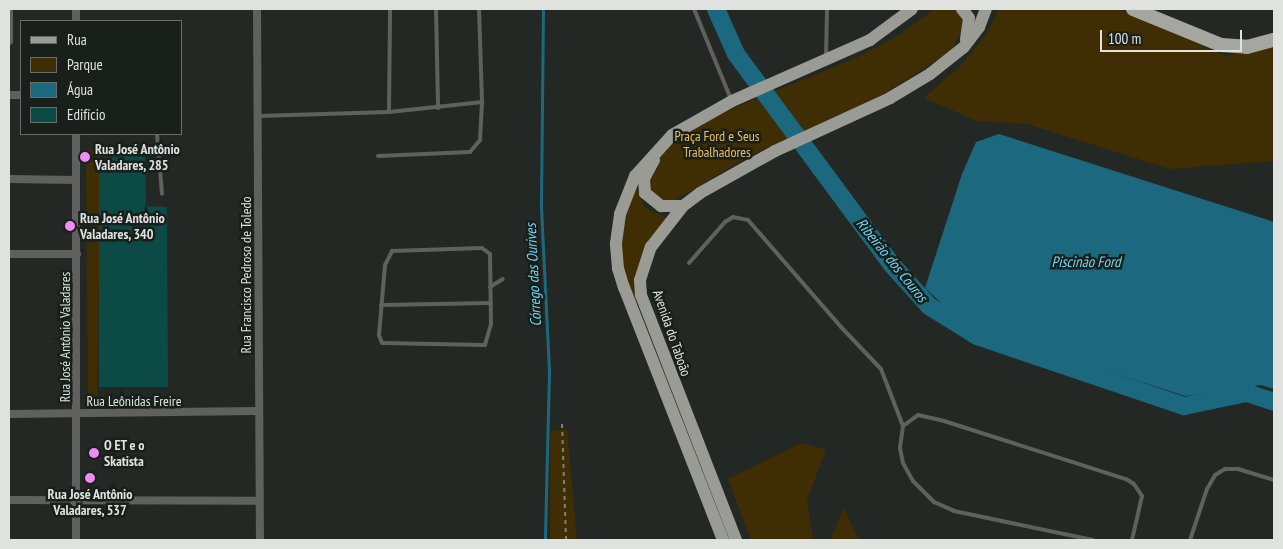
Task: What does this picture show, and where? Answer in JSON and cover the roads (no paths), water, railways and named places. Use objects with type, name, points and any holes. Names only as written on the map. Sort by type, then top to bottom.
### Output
[{"type":"highway","points":[[1133,9],[1221,45],[1247,47],[1274,40]]},
{"type":"main road","points":[[736,99],[870,40],[912,9]]},
{"type":"main road","points":[[962,9],[970,24],[964,47]]},
{"type":"main road","name":"Avenida do Taboão","points":[[736,540],[641,296],[640,280],[648,253],[683,206],[700,193],[775,151],[825,130],[890,98],[964,47],[979,26],[986,9]]},
{"type":"main road","name":"Avenida do Taboão","points":[[723,540],[618,268],[616,243],[620,214],[644,179],[662,144],[695,119],[736,99]]},
{"type":"main road","points":[[637,187],[655,203],[667,207],[683,206]]},
{"type":"street","points":[[9,9],[9,42]]},
{"type":"street","name":"Rua Francisco Pedroso de Toledo","points":[[257,9],[260,540]]},
{"type":"street","name":"Rua José Antônio Valadares","points":[[76,135],[78,414],[76,540]]},
{"type":"street","points":[[9,179],[76,180]]},
{"type":"street","points":[[9,254],[77,254]]},
{"type":"street","name":"Rua Leônidas Freire","points":[[9,414],[259,411]]},
{"type":"street","points":[[9,500],[259,501]]},
{"type":"lane","points":[[389,112],[390,9]]},
{"type":"lane","points":[[436,9],[438,108]]},
{"type":"lane","points":[[378,156],[470,152],[480,140],[482,102],[479,9]]},
{"type":"lane","points":[[694,9],[736,99]]},
{"type":"lane","points":[[826,60],[824,37],[827,9]]},
{"type":"lane","points":[[258,116],[389,112],[482,102]]},
{"type":"lane","points":[[157,135],[162,194]]},
{"type":"lane","points":[[688,263],[725,222],[733,217],[748,220],[841,327],[881,369],[903,426],[900,448],[903,463],[913,481],[934,502],[954,511],[1093,540]]},
{"type":"lane","points":[[397,249],[485,249],[490,254],[491,304],[488,342],[473,346],[384,345],[379,335],[385,265],[388,255],[397,249]]},
{"type":"lane","points":[[490,287],[503,279]]},
{"type":"lane","points":[[381,304],[491,304]]},
{"type":"lane","points":[[903,426],[918,415],[944,421],[989,438],[1092,466],[1134,484],[1142,496],[1132,540]]},
{"type":"lane","points":[[1190,540],[1206,489],[1215,475],[1225,469],[1238,469],[1274,480]]},
{"type":"water","name":"Piscinão Ford","points":[[999,134],[1274,222],[1274,389],[1261,385],[1185,396],[989,333],[950,311],[925,288],[962,174],[976,142]]},
{"type":"waterway","name":"Córrego das Ourives","points":[[543,9],[541,207],[549,372],[545,540]]},
{"type":"waterway","name":"Ribeirão dos Couros","points":[[716,9],[736,54],[892,265],[929,306],[977,336],[1184,406],[1247,393],[1274,402]]},
{"type":"place","name":"Rua José Antônio Valadares, 285","points":[[85,157]]},
{"type":"place","name":"Rua José Antônio Valadares, 340","points":[[70,226]]},
{"type":"place","name":"O ET e o Skatista","points":[[94,453]]},
{"type":"place","name":"Rua José Antônio Valadares, 537","points":[[90,478]]},
{"type":"park label","name":"Praça Ford e Seus Trabalhadores","points":[[717,144]]}]
